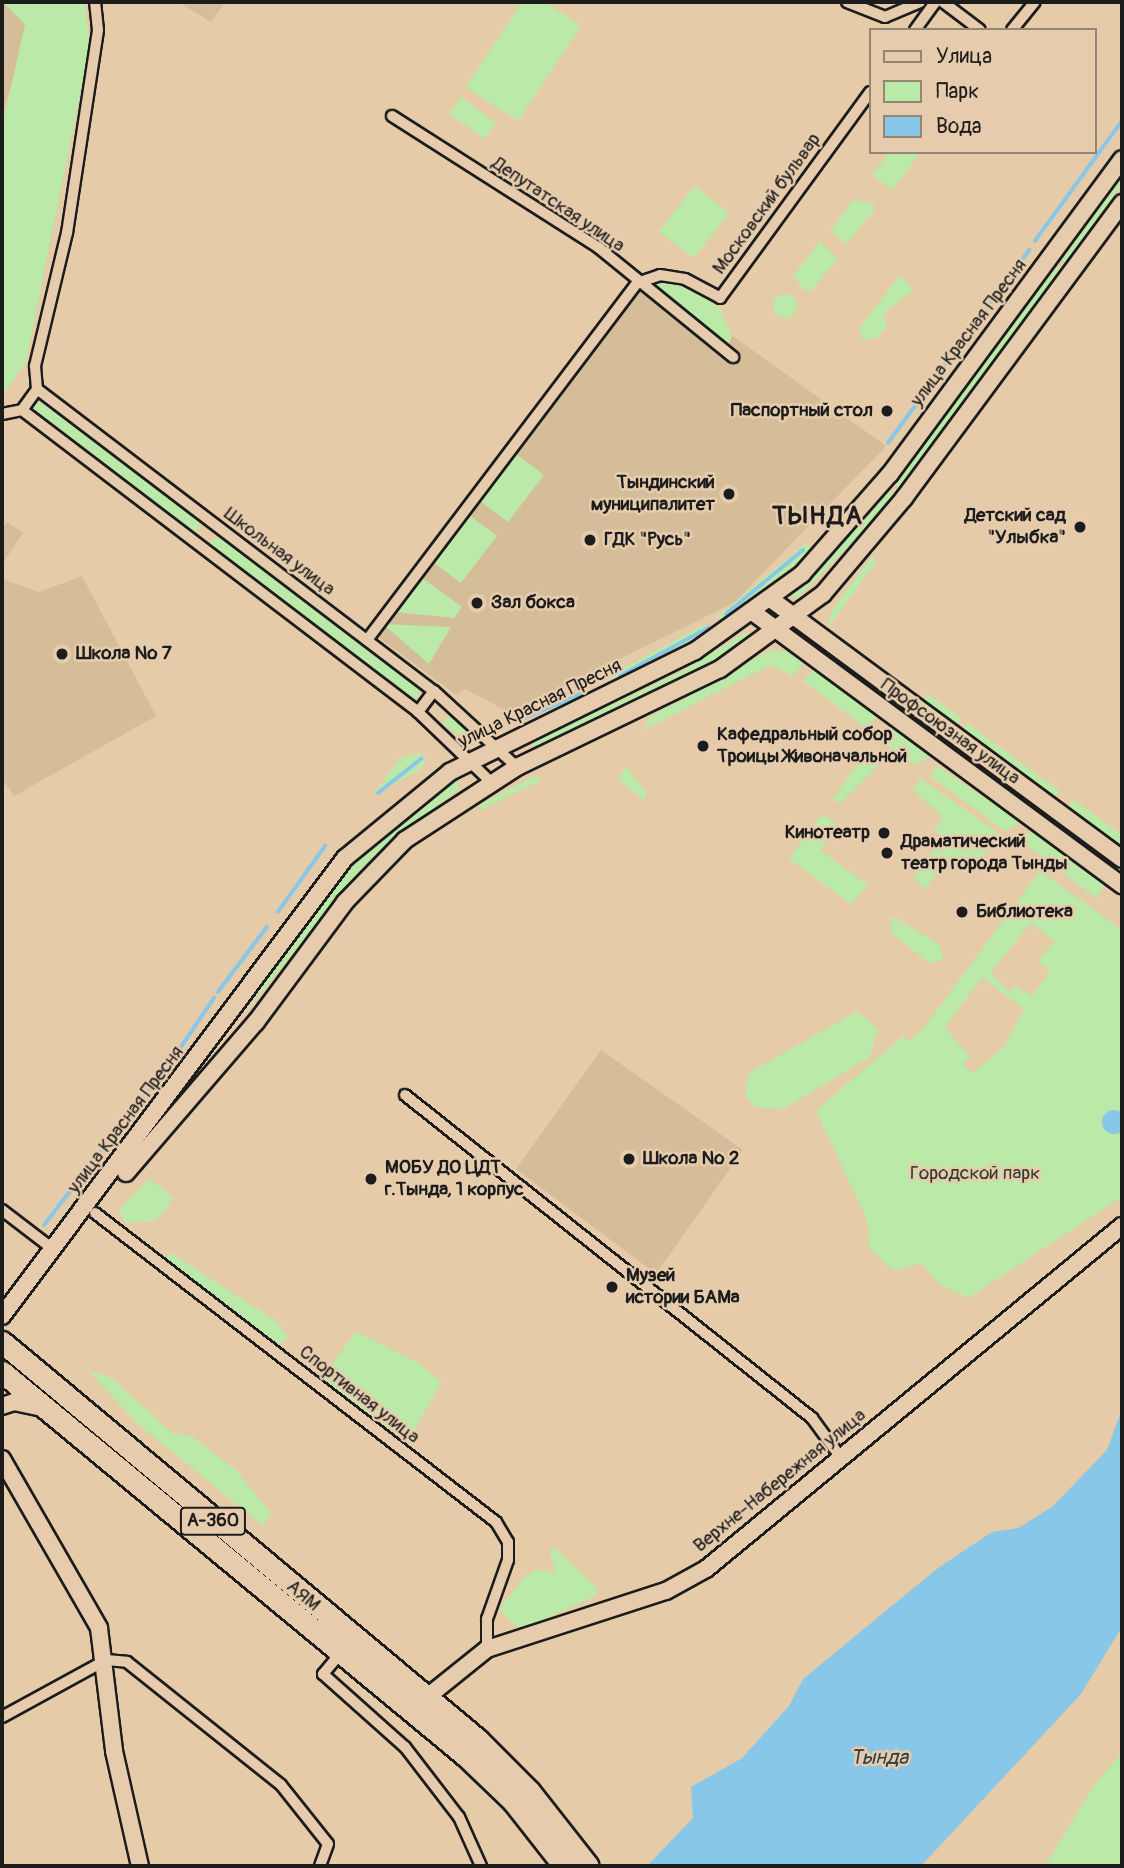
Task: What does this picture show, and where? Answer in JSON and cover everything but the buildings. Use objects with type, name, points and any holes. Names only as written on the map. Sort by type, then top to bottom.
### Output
[{"type":"highway","name":"АЯМ","points":[[2,1342],[511,1770],[563,1854]]},
{"type":"highway","name":"АЯМ","points":[[2,1372],[496,1782],[563,1854],[588,1866]]},
{"type":"street","points":[[847,2],[885,17],[919,2]]},
{"type":"street","points":[[916,28],[934,2]]},
{"type":"street","points":[[943,2],[977,28]]},
{"type":"street","points":[[1014,28],[1035,2]]},
{"type":"street","points":[[2,414],[22,410],[37,389],[35,366],[67,233],[98,30],[95,3]]},
{"type":"street","name":"Московский бульвар","points":[[637,283],[660,275],[685,279],[720,298],[869,93]]},
{"type":"street","name":"Депутатская улица","points":[[392,116],[599,248],[637,283],[733,357]]},
{"type":"street","name":"улица Красная Пресня","points":[[2,1316],[337,867],[404,804],[471,760],[497,745],[695,651],[772,600],[826,550],[883,483],[1122,159]]},
{"type":"street","name":"улица Красная Пресня","points":[[2,1334],[94,1213],[256,1022],[378,864],[434,817],[491,782],[695,682],[778,632],[795,617],[878,533],[1122,203]]},
{"type":"street","points":[[367,640],[637,283]]},
{"type":"street","name":"Школьная улица","points":[[37,389],[434,691],[497,745],[517,767]]},
{"type":"street","points":[[22,410],[418,712],[491,782]]},
{"type":"street","points":[[196,542],[211,523]]},
{"type":"street","name":"Профсоюзная улица","points":[[772,600],[1122,859]]},
{"type":"street","name":"Профсоюзная улица","points":[[754,613],[1122,885]]},
{"type":"street","points":[[796,645],[809,627]]},
{"type":"street","points":[[418,712],[434,691]]},
{"type":"street","points":[[405,1095],[812,1418],[842,1459]]},
{"type":"street","points":[[2,1210],[53,1250]]},
{"type":"street","name":"Спортивная улица","points":[[94,1213],[496,1522],[508,1542],[508,1560],[487,1619],[487,1649]]},
{"type":"street","name":"Верхне-Набережная улица","points":[[426,1698],[487,1649],[686,1581],[842,1459],[1122,1226]]},
{"type":"street","points":[[2,1406],[14,1402],[46,1409]]},
{"type":"street","points":[[2,1459],[92,1614],[106,1660],[114,1751],[140,1866]]},
{"type":"street","points":[[339,1654],[323,1674],[414,1757],[459,1817],[481,1866]]},
{"type":"street","points":[[2,1717],[106,1660],[140,1669],[268,1771],[324,1836],[329,1851],[320,1866]]},
{"type":"shaded area","points":[[2,2],[36,2],[2,115]]},
{"type":"shaded area","points":[[178,2],[225,2],[211,22]]},
{"type":"shaded area","points":[[645,273],[886,446],[735,602],[511,713],[465,689],[456,695],[374,634]]},
{"type":"shaded area","points":[[7,522],[23,533],[2,564],[2,530]]},
{"type":"shaded area","name":"Школа № 7","points":[[82,576],[156,716],[14,796],[2,778],[2,579],[39,592]]},
{"type":"shaded area","name":"Школа № 2","points":[[601,1050],[743,1150],[656,1274],[516,1169]]},
{"type":"green space","points":[[2,2],[84,2],[90,45],[26,362],[2,396],[2,128],[25,24]]},
{"type":"green space","points":[[522,2],[545,2],[581,26],[518,121],[466,87]]},
{"type":"green space","points":[[461,97],[496,123],[484,139],[449,113]]},
{"type":"green space","points":[[888,154],[919,154],[892,190],[872,175]]},
{"type":"green space","points":[[1122,173],[1122,185],[1065,263],[1059,258]]},
{"type":"green space","points":[[694,186],[729,213],[694,258],[659,232]]},
{"type":"green space","points":[[853,200],[874,204],[874,211],[846,244],[831,230]]},
{"type":"green space","points":[[820,241],[838,259],[811,291],[804,290],[793,276]]},
{"type":"green space","points":[[1054,265],[1060,269],[899,489],[894,484]]},
{"type":"green space","points":[[899,276],[914,289],[883,315],[887,325],[878,338],[863,340],[859,329]]},
{"type":"green space","points":[[659,279],[690,288],[720,308],[732,336],[729,344],[662,298],[654,284]]},
{"type":"green space","points":[[785,294],[796,301],[797,306],[790,317],[785,318],[774,311],[773,306],[780,295]]},
{"type":"green space","points":[[41,402],[198,520],[200,529],[190,532],[34,413],[32,403]]},
{"type":"green space","points":[[516,454],[544,475],[508,522],[480,501]]},
{"type":"green space","points":[[888,491],[894,495],[870,525],[795,600],[793,594]]},
{"type":"green space","points":[[469,515],[497,536],[461,583],[433,562]]},
{"type":"green space","points":[[219,537],[417,686],[420,697],[409,698],[207,543]]},
{"type":"green space","points":[[805,544],[813,550],[725,624],[718,616]]},
{"type":"green space","points":[[872,557],[877,561],[828,628],[832,610]]},
{"type":"green space","points":[[421,577],[462,607],[454,618],[394,612]]},
{"type":"green space","points":[[383,624],[451,627],[429,664]]},
{"type":"green space","points":[[704,625],[719,629],[676,656],[610,683],[611,675]]},
{"type":"green space","points":[[746,632],[752,638],[703,670],[535,750],[532,742],[680,672]]},
{"type":"green space","points":[[822,648],[946,739],[941,746],[817,654]]},
{"type":"green space","points":[[770,650],[791,652],[804,663],[792,676],[771,665],[643,730],[649,718]]},
{"type":"green space","points":[[814,668],[876,717],[865,727],[803,681]]},
{"type":"green space","points":[[583,689],[584,698],[518,721],[518,717]]},
{"type":"green space","points":[[928,694],[962,719],[953,730],[919,705]]},
{"type":"green space","points":[[451,713],[473,732],[470,741],[442,724]]},
{"type":"green space","points":[[967,723],[1060,791],[1051,802],[958,733]]},
{"type":"green space","points":[[891,727],[931,756],[915,765],[883,742]]},
{"type":"green space","points":[[953,744],[1122,867],[1122,877],[948,750]]},
{"type":"green space","points":[[869,748],[880,758],[877,767],[841,803],[832,800]]},
{"type":"green space","points":[[420,753],[426,760],[421,769],[373,795],[400,758]]},
{"type":"green space","points":[[936,765],[1021,822],[1005,831],[930,776]]},
{"type":"green space","points":[[626,767],[647,793],[643,800],[618,779]]},
{"type":"green space","points":[[537,775],[540,781],[481,810],[478,805]]},
{"type":"green space","points":[[920,778],[999,833],[998,842],[965,872],[946,862],[925,889],[914,878],[938,842],[944,846],[948,840],[935,831],[942,816],[913,790]]},
{"type":"green space","points":[[455,780],[460,788],[365,864],[247,1010],[291,941],[358,858]]},
{"type":"green space","points":[[1073,799],[1122,835],[1122,854],[1064,811]]},
{"type":"green space","points":[[822,814],[837,824],[820,850],[868,885],[851,904],[789,859]]},
{"type":"green space","points":[[1031,830],[1106,883],[1096,898],[1020,841]]},
{"type":"green space","name":"Городской парк","points":[[1040,871],[1122,930],[1122,1197],[968,1298],[939,1284],[922,1263],[894,1271],[869,1248],[867,1220],[816,1111],[903,1036],[908,1041],[923,1029]],"holes":[[[1031,923],[1055,941],[1038,961],[1050,971],[1032,996],[1015,986],[1009,992],[991,972]],[[982,978],[1024,1009],[1004,1047],[973,1073],[963,1064],[970,1057],[945,1027]]]},
{"type":"green space","points":[[892,916],[939,944],[944,960],[928,963],[891,932]]},
{"type":"green space","points":[[857,1011],[878,1029],[870,1057],[783,1109],[754,1107],[745,1094],[749,1073]]},
{"type":"green space","points":[[149,1179],[174,1197],[157,1220],[126,1223],[118,1211]]},
{"type":"green space","points":[[171,1253],[276,1321],[288,1337],[280,1345],[164,1258]]},
{"type":"green space","points":[[356,1331],[421,1364],[441,1383],[408,1442],[321,1379]]},
{"type":"green space","points":[[88,1370],[111,1378],[174,1434],[192,1436],[237,1471],[271,1514],[263,1526],[138,1424]]},
{"type":"green space","points":[[549,1549],[556,1549],[597,1588],[595,1596],[521,1630],[499,1610],[524,1577],[535,1570],[555,1572]]},
{"type":"green space","points":[[1122,1753],[1122,1866],[1045,1866],[1096,1782]]},
{"type":"water","points":[[1114,1110],[1122,1114],[1125,1126],[1122,1130],[1114,1134],[1106,1130],[1102,1122],[1106,1114]]},
{"type":"water","name":"Тында","points":[[1122,1409],[1122,1627],[1081,1694],[921,1866],[647,1866],[693,1818],[691,1787],[742,1758],[789,1706],[803,1679],[938,1568],[992,1532],[1018,1528],[1052,1507],[1107,1450]]},
{"type":"waterway","points":[[1035,241],[1122,121]]},
{"type":"waterway","points":[[888,443],[1029,250]]},
{"type":"waterway","points":[[726,614],[803,550]]},
{"type":"waterway","points":[[620,676],[708,628]]},
{"type":"waterway","points":[[525,718],[583,693]]},
{"type":"waterway","points":[[378,793],[421,759]]},
{"type":"waterway","points":[[278,912],[325,846]]},
{"type":"waterway","points":[[218,992],[267,927]]},
{"type":"waterway","points":[[171,1062],[214,998]]},
{"type":"waterway","points":[[44,1225],[162,1073]]},
{"type":"place","name":"Паспортный стол","points":[[887,411]]},
{"type":"place","name":"Тындинский муниципалитет","points":[[729,494]]},
{"type":"place","name":"Детский сад \"Улыбка\"","points":[[1080,527]]},
{"type":"place","name":"ГДК \"Русь\"","points":[[590,540]]},
{"type":"place","name":"Зал бокса","points":[[477,603]]},
{"type":"place","name":"Школа № 7","points":[[62,654]]},
{"type":"place","name":"Кафедральный собор Троицы Живоначальной","points":[[703,746]]},
{"type":"place","name":"Кинотеатр","points":[[884,833]]},
{"type":"place","name":"Драматический театр города Тынды","points":[[887,853]]},
{"type":"place","name":"Библиотека","points":[[962,912]]},
{"type":"place","name":"Школа № 2","points":[[629,1159]]},
{"type":"place","name":"МОБУ ДО ЦДТ г.Тында, 1 корпус","points":[[371,1179]]},
{"type":"place","name":"Музей истории БАМа","points":[[612,1287]]},
{"type":"district","name":"ТЫНДА","points":[[818,517]]}]
